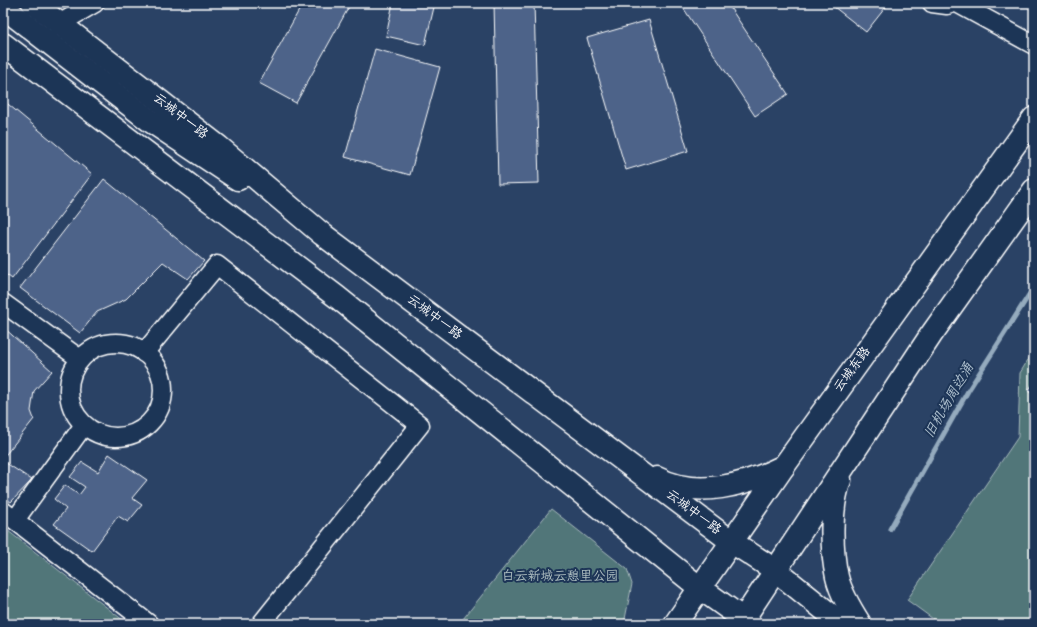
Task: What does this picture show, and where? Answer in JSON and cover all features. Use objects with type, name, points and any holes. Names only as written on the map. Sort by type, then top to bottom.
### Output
[{"type":"main road","name":"云城中一路","points":[[33,3],[219,148],[322,234],[732,542],[775,570],[842,624]]},
{"type":"main road","points":[[3,7],[149,120],[322,234]]},
{"type":"main road","points":[[3,44],[337,297],[744,622],[775,570],[931,335],[1034,190]]},
{"type":"main road","name":"云城东路","points":[[675,624],[784,466],[1034,118]]},
{"type":"main road","points":[[624,460],[668,484],[704,488],[744,482],[784,466]]},
{"type":"main road","points":[[845,464],[836,491],[833,514],[834,557],[837,578],[849,607],[860,624]]},
{"type":"street","points":[[59,24],[95,3]]},
{"type":"street","points":[[932,3],[946,5],[956,3],[1034,45]]},
{"type":"street","points":[[144,353],[217,265],[420,425],[261,624]]},
{"type":"street","points":[[3,303],[80,360]]},
{"type":"street","points":[[121,344],[136,348],[144,353],[150,358],[159,371],[163,387],[161,403],[154,418],[142,429],[127,436],[111,437],[97,433],[84,425],[75,414],[70,400],[69,386],[72,372],[80,360],[91,350],[104,345],[121,344]]},
{"type":"street","points":[[84,425],[9,516],[149,624]]},
{"type":"green space","points":[[1034,350],[1034,624],[940,624],[907,600],[1018,437],[1020,373]]},
{"type":"green space","name":"白云新城云憩里公园","points":[[551,509],[627,569],[632,584],[624,624],[459,624]]},
{"type":"green space","points":[[3,527],[128,624],[3,624]]},
{"type":"building","points":[[303,3],[351,3],[296,103],[259,83]]},
{"type":"building","points":[[393,3],[435,3],[425,45],[386,36]]},
{"type":"building","points":[[494,3],[534,3],[539,183],[498,184]]},
{"type":"building","points":[[680,3],[727,3],[788,94],[755,116]]},
{"type":"building","points":[[829,3],[889,3],[866,32]]},
{"type":"building","points":[[649,20],[688,151],[626,170],[587,38]]},
{"type":"building","points":[[375,49],[440,67],[410,175],[345,157]]},
{"type":"building","points":[[3,100],[92,174],[12,279],[3,272]]},
{"type":"building","points":[[104,179],[204,261],[188,279],[163,262],[126,299],[97,312],[80,333],[20,288]]},
{"type":"building","points":[[3,327],[52,371],[34,391],[31,411],[34,419],[3,458]]},
{"type":"building","points":[[1034,382],[1034,395],[1028,391]]},
{"type":"building","points":[[109,454],[147,480],[132,498],[142,505],[128,522],[118,516],[92,551],[54,524],[66,509],[54,499],[65,485],[79,495],[85,487],[70,477],[82,462],[98,472]]},
{"type":"building","points":[[3,461],[32,480],[11,502],[3,497]]},
{"type":"waterway","name":"旧机场周边涌","points":[[890,529],[968,391],[1034,287]]}]
